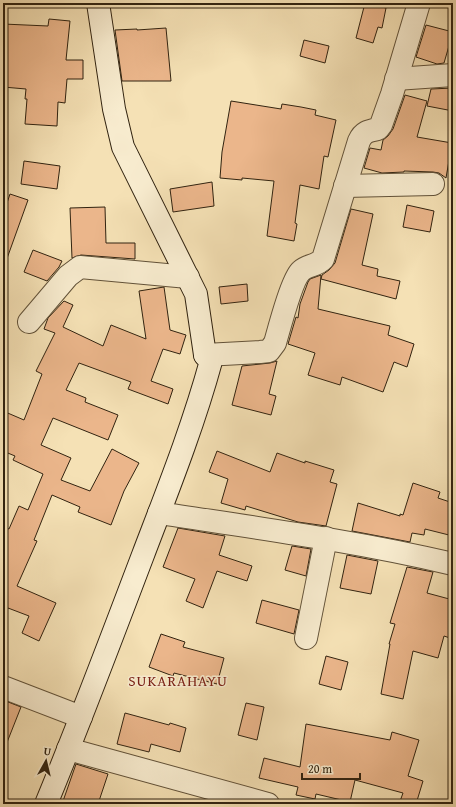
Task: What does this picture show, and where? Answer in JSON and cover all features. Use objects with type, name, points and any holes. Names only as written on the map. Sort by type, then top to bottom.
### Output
[{"type":"street","points":[[46,804],[159,513],[203,392],[211,361],[205,355],[196,294],[122,147],[114,109],[98,3]]},
{"type":"street","points":[[205,355],[260,352],[269,350],[275,343],[295,281],[301,271],[315,265],[323,259],[359,141],[365,132],[380,127],[419,3]]},
{"type":"street","points":[[396,79],[453,75]]},
{"type":"street","points":[[345,186],[433,184]]},
{"type":"street","points":[[29,322],[68,276],[80,267],[188,277]]},
{"type":"street","points":[[159,513],[326,538],[421,556],[453,564]]},
{"type":"street","points":[[306,638],[326,538]]},
{"type":"street","points":[[3,687],[81,717]]},
{"type":"street","points":[[68,749],[268,804]]},
{"type":"building","points":[[365,3],[386,8],[382,28],[378,27],[373,43],[356,38]]},
{"type":"building","points":[[49,19],[70,21],[66,60],[83,60],[83,79],[67,79],[65,103],[58,102],[57,126],[25,124],[27,99],[25,99],[26,89],[3,87],[3,24],[48,26]]},
{"type":"building","points":[[426,25],[453,32],[444,63],[437,64],[416,57]]},
{"type":"building","points":[[166,28],[171,81],[122,81],[115,30]]},
{"type":"building","points":[[304,40],[329,46],[325,63],[300,56]]},
{"type":"building","points":[[453,88],[453,111],[427,106],[431,89]]},
{"type":"building","points":[[405,95],[427,101],[417,137],[452,143],[446,178],[439,173],[433,172],[404,171],[382,173],[364,168],[370,148],[381,150],[383,140],[393,129]]},
{"type":"building","points":[[231,101],[281,109],[282,104],[301,107],[316,110],[315,115],[336,120],[328,157],[324,156],[319,189],[300,185],[294,241],[267,236],[274,181],[242,178],[242,180],[220,178],[222,152]]},
{"type":"building","points":[[24,161],[60,166],[57,189],[21,184]]},
{"type":"building","points":[[212,182],[214,206],[173,212],[170,189]]},
{"type":"building","points":[[10,194],[28,200],[5,264],[3,264],[3,215]]},
{"type":"building","points":[[407,205],[434,211],[430,232],[403,227]]},
{"type":"building","points":[[105,207],[106,243],[135,243],[135,259],[81,255],[72,258],[70,208]]},
{"type":"building","points":[[351,209],[373,214],[362,265],[378,269],[377,276],[400,281],[396,299],[321,279],[322,275],[335,263]]},
{"type":"building","points":[[33,250],[62,261],[47,281],[24,272]]},
{"type":"building","points":[[321,275],[318,309],[390,326],[388,335],[414,344],[407,367],[394,362],[383,392],[342,377],[340,385],[308,375],[315,353],[288,344],[296,317],[298,318],[300,304],[308,282],[310,279]]},
{"type":"building","points":[[247,284],[248,301],[221,304],[219,287]]},
{"type":"building","points":[[164,287],[170,330],[186,335],[180,354],[163,349],[151,381],[173,389],[168,404],[128,389],[131,382],[79,363],[66,390],[86,398],[85,402],[118,415],[108,440],[53,418],[41,445],[71,458],[61,480],[90,491],[112,449],[139,463],[124,491],[111,525],[78,512],[80,507],[52,495],[34,540],[37,541],[17,586],[56,603],[39,641],[22,633],[29,616],[8,608],[3,620],[3,527],[9,529],[19,506],[28,510],[43,474],[13,460],[15,456],[3,451],[3,411],[24,420],[42,374],[36,371],[55,333],[44,329],[48,318],[64,301],[73,305],[63,327],[103,346],[111,325],[146,339],[139,291]]},
{"type":"building","points":[[277,361],[269,394],[276,396],[271,415],[232,405],[242,366]]},
{"type":"building","points":[[217,451],[270,472],[277,453],[305,463],[305,461],[334,470],[330,482],[337,484],[326,526],[298,522],[246,506],[245,510],[221,503],[228,479],[209,472]]},
{"type":"building","points":[[413,483],[440,492],[438,498],[453,503],[453,536],[425,529],[424,535],[412,533],[410,542],[352,531],[358,503],[400,516],[400,514],[403,515]]},
{"type":"building","points":[[178,528],[225,536],[219,555],[252,566],[247,581],[217,571],[203,608],[186,601],[195,579],[163,567]]},
{"type":"building","points":[[292,546],[311,549],[306,576],[285,570]]},
{"type":"building","points":[[347,555],[378,561],[371,594],[340,588]]},
{"type":"building","points":[[407,567],[433,572],[427,593],[453,600],[453,639],[444,636],[438,658],[413,651],[403,699],[381,694],[389,644],[395,624],[390,623]]},
{"type":"building","points":[[262,600],[299,610],[294,634],[256,623]]},
{"type":"building","points":[[161,634],[185,642],[183,647],[224,658],[217,684],[174,673],[173,676],[149,667]]},
{"type":"building","points":[[326,656],[348,662],[341,690],[319,684]]},
{"type":"building","points":[[3,700],[21,707],[4,750],[3,749]]},
{"type":"building","points":[[246,703],[264,707],[257,740],[238,735]]},
{"type":"building","points":[[125,713],[186,728],[180,752],[151,744],[149,752],[117,744]]},
{"type":"building","points":[[306,724],[390,740],[392,732],[419,740],[408,776],[423,781],[416,804],[399,804],[403,793],[355,780],[350,802],[316,794],[315,799],[296,795],[298,787],[259,778],[264,758],[300,767]]},
{"type":"building","points":[[76,764],[108,774],[98,804],[62,804]]},
{"type":"district","name":"SUKARAHAYU","points":[[178,681]]}]
